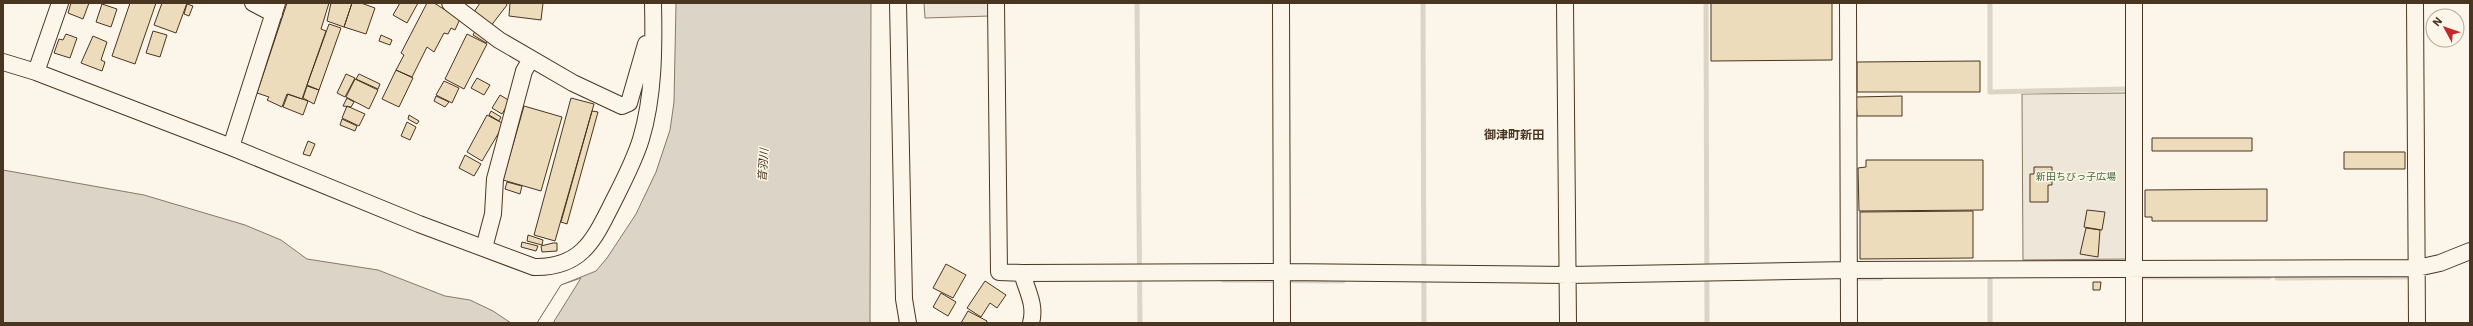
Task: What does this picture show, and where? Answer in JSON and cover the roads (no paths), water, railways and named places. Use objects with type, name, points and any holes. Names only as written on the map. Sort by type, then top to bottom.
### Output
[{"type":"street","points":[[36,72],[60,3]]},
{"type":"street","points":[[231,146],[276,8],[253,3]]},
{"type":"street","points":[[450,3],[499,40],[573,83],[622,106],[629,103],[643,51],[647,43],[654,39]]},
{"type":"street","points":[[3,62],[36,72],[231,146],[412,221],[534,267],[547,267],[564,263],[578,256],[589,246],[628,172],[641,139],[648,108],[654,39],[653,3]]},
{"type":"street","points":[[898,3],[904,299],[908,323]]},
{"type":"street","points":[[996,3],[999,272],[1283,272],[1568,275],[1850,270],[2417,268],[2440,263],[2470,251]]},
{"type":"street","points":[[1281,3],[1282,323]]},
{"type":"street","points":[[1565,3],[1568,323]]},
{"type":"street","points":[[1848,3],[1849,323]]},
{"type":"street","points":[[2134,3],[2134,323]]},
{"type":"street","points":[[2415,3],[2417,323]]},
{"type":"street","points":[[484,248],[493,214],[495,178],[524,71],[531,59]]},
{"type":"street","points":[[1022,273],[1033,304],[1034,313],[1031,323]]},
{"type":"water","name":"音羽川","points":[[676,3],[871,3],[870,323],[537,323],[561,285],[596,271],[607,258],[636,214],[656,172],[670,130],[674,102]]},
{"type":"water","points":[[3,170],[144,195],[245,225],[281,240],[307,259],[378,270],[445,296],[470,300],[493,311],[511,323],[3,323]]},
{"type":"waterway","points":[[1137,3],[1140,323]]},
{"type":"waterway","points":[[1423,3],[1424,323]]},
{"type":"waterway","points":[[1706,3],[1707,323]]},
{"type":"waterway","points":[[1990,3],[1990,92],[2125,89]]},
{"type":"waterway","points":[[1990,277],[1990,323]]},
{"type":"waterway","points":[[2143,277],[2269,277]]},
{"type":"waterway","points":[[2277,278],[2407,277]]},
{"type":"waterway","points":[[1851,278],[1881,278]]},
{"type":"waterway","points":[[1223,280],[1343,281]]},
{"type":"district","name":"御津町新田","points":[[1514,135]]},
{"type":"park label","name":"新田ちびっ子広場","points":[[2076,176]]}]
